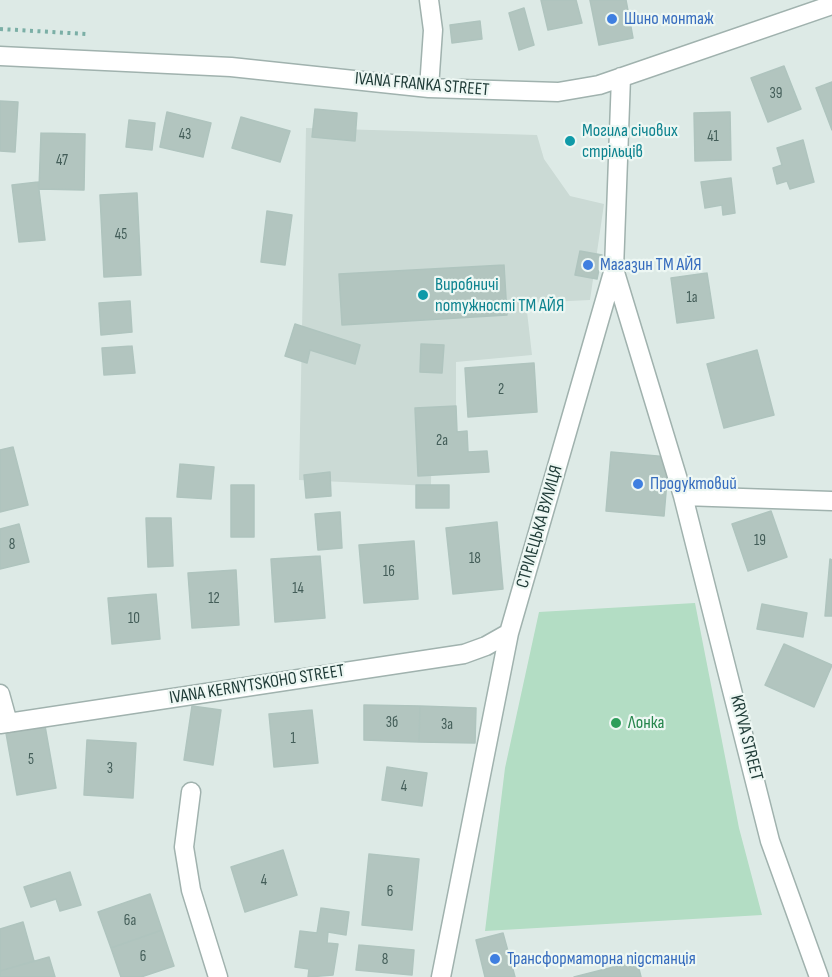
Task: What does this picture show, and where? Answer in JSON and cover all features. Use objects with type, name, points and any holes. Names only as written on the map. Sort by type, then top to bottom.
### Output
[{"type":"street","points":[[429,0],[433,30],[429,88]]},
{"type":"street","name":"IVANA FRANKA STREET","points":[[0,56],[231,67],[429,88],[558,92],[599,85],[832,5]]},
{"type":"street","name":"СТРІЛЕЦЬКА ВУЛИЦЯ","points":[[441,977],[509,633],[614,268],[621,77]]},
{"type":"street","name":"KRYVA STREET","points":[[614,268],[683,496],[770,841],[819,977]]},
{"type":"street","points":[[683,496],[832,501]]},
{"type":"street","name":"IVANA KERNYTSKOHO STREET","points":[[4,724],[464,654],[486,646],[509,633]]},
{"type":"street","points":[[0,694],[4,724]]},
{"type":"street","points":[[191,792],[184,847],[192,890],[218,977]]},
{"type":"path","points":[[0,29],[89,34]]},
{"type":"shaded area","points":[[306,128],[537,135],[544,159],[570,196],[604,204],[590,300],[526,303],[532,355],[456,362],[456,411],[432,413],[431,486],[299,480]]},
{"type":"green space","name":"Лонка","points":[[695,603],[739,828],[762,915],[485,931],[505,768],[539,612]]},
{"type":"building","points":[[541,0],[576,0],[582,23],[548,30]]},
{"type":"building","name":"Шино монтаж","points":[[590,0],[626,0],[633,38],[599,45]]},
{"type":"building","points":[[524,8],[534,45],[519,50],[509,13]]},
{"type":"building","points":[[480,21],[482,39],[452,43],[450,25]]},
{"type":"building","points":[[784,66],[801,109],[768,122],[751,78]]},
{"type":"building","points":[[832,82],[832,130],[816,88]]},
{"type":"building","points":[[0,101],[18,102],[15,152],[0,151]]},
{"type":"building","points":[[315,109],[357,113],[355,141],[312,137]]},
{"type":"building","points":[[167,112],[211,123],[203,157],[160,147]]},
{"type":"building","points":[[730,112],[731,160],[695,161],[694,113]]},
{"type":"building","points":[[241,117],[290,131],[280,162],[232,148]]},
{"type":"building","points":[[129,120],[155,123],[152,150],[126,147]]},
{"type":"building","points":[[41,133],[85,134],[84,190],[39,189]]},
{"type":"building","points":[[803,140],[814,182],[790,189],[787,181],[777,184],[773,168],[782,165],[777,148]]},
{"type":"building","points":[[731,178],[735,213],[723,215],[722,205],[705,208],[701,182]]},
{"type":"building","points":[[38,182],[45,240],[19,242],[12,185]]},
{"type":"building","points":[[137,193],[141,275],[104,277],[100,195]]},
{"type":"building","points":[[267,211],[292,215],[285,265],[261,262]]},
{"type":"building","name":"Магазин ТМ АЙЯ","points":[[580,251],[602,255],[597,279],[575,275]]},
{"type":"building","name":"Виробничі потужності ТМ АЙЯ","points":[[504,265],[507,315],[342,325],[339,274]]},
{"type":"building","points":[[707,273],[714,318],[677,323],[671,278]]},
{"type":"building","points":[[130,301],[132,332],[101,335],[99,303]]},
{"type":"building","points":[[295,324],[360,345],[355,364],[310,350],[307,363],[285,356]]},
{"type":"building","points":[[421,344],[444,345],[442,373],[420,372]]},
{"type":"building","points":[[132,346],[135,373],[104,375],[102,348]]},
{"type":"building","points":[[757,350],[774,415],[724,428],[707,364]]},
{"type":"building","points":[[534,363],[537,412],[468,417],[465,368]]},
{"type":"building","points":[[456,406],[457,432],[467,431],[468,452],[487,451],[489,472],[418,476],[415,408]]},
{"type":"building","points":[[13,447],[28,505],[0,512],[0,450]]},
{"type":"building","name":"Продуктовий","points":[[611,452],[669,457],[664,516],[606,511]]},
{"type":"building","points":[[180,464],[214,467],[211,499],[177,497]]},
{"type":"building","points":[[330,472],[331,496],[306,498],[304,475]]},
{"type":"building","points":[[231,485],[254,485],[254,537],[231,537]]},
{"type":"building","points":[[416,485],[449,485],[449,508],[416,508]]},
{"type":"building","points":[[771,511],[787,557],[748,571],[732,524]]},
{"type":"building","points":[[340,512],[342,548],[318,550],[315,514]]},
{"type":"building","points":[[146,518],[171,518],[173,566],[148,567]]},
{"type":"building","points":[[497,522],[503,589],[453,594],[446,528]]},
{"type":"building","points":[[19,524],[29,562],[0,569],[0,529]]},
{"type":"building","points":[[414,541],[418,599],[364,603],[359,545]]},
{"type":"building","points":[[320,556],[325,618],[275,622],[271,559]]},
{"type":"building","points":[[830,559],[832,560],[832,616],[825,616]]},
{"type":"building","points":[[236,570],[239,625],[192,628],[188,573]]},
{"type":"building","points":[[156,594],[160,639],[112,644],[108,598]]},
{"type":"building","points":[[762,604],[807,613],[803,637],[757,629]]},
{"type":"building","points":[[784,644],[832,665],[814,707],[765,685]]},
{"type":"building","points":[[364,705],[420,706],[419,742],[364,740]]},
{"type":"building","points":[[192,706],[221,710],[213,765],[184,760]]},
{"type":"building","points":[[420,706],[476,708],[475,743],[419,742]]},
{"type":"building","points":[[312,710],[318,763],[274,767],[269,714]]},
{"type":"building","points":[[45,726],[56,788],[17,795],[6,733]]},
{"type":"building","points":[[87,740],[136,743],[133,798],[84,795]]},
{"type":"building","points":[[387,767],[427,773],[422,806],[382,800]]},
{"type":"building","points":[[283,850],[297,895],[245,912],[231,867]]},
{"type":"building","points":[[369,854],[419,859],[412,930],[362,925]]},
{"type":"building","points":[[70,872],[81,905],[60,911],[56,899],[31,907],[24,887]]},
{"type":"building","points":[[150,894],[162,930],[111,948],[98,912]]},
{"type":"building","points":[[321,908],[349,912],[346,935],[328,932],[327,943],[338,944],[333,975],[308,977],[309,969],[295,967],[300,931],[317,933]]},
{"type":"building","points":[[23,922],[34,961],[0,971],[0,929]]},
{"type":"building","points":[[162,930],[174,966],[141,977],[121,977],[111,948]]},
{"type":"building","name":"Трансформаторна підстанція","points":[[503,933],[515,977],[485,977],[476,940]]},
{"type":"building","points":[[359,945],[414,950],[412,975],[356,970]]},
{"type":"building","points":[[49,957],[55,977],[0,977],[0,971]]},
{"type":"building","points":[[637,961],[641,977],[574,977]]},
{"type":"place","name":"Шино монтаж","points":[[612,19]]},
{"type":"place","name":"Могила січових стрільців","points":[[570,141]]},
{"type":"place","name":"Магазин ТМ АЙЯ","points":[[588,265]]},
{"type":"place","name":"Виробничі потужності ТМ АЙЯ","points":[[423,295]]},
{"type":"place","name":"Продуктовий","points":[[638,484]]},
{"type":"place","name":"Лонка","points":[[616,723]]},
{"type":"place","name":"Трансформаторна підстанція","points":[[495,959]]}]
